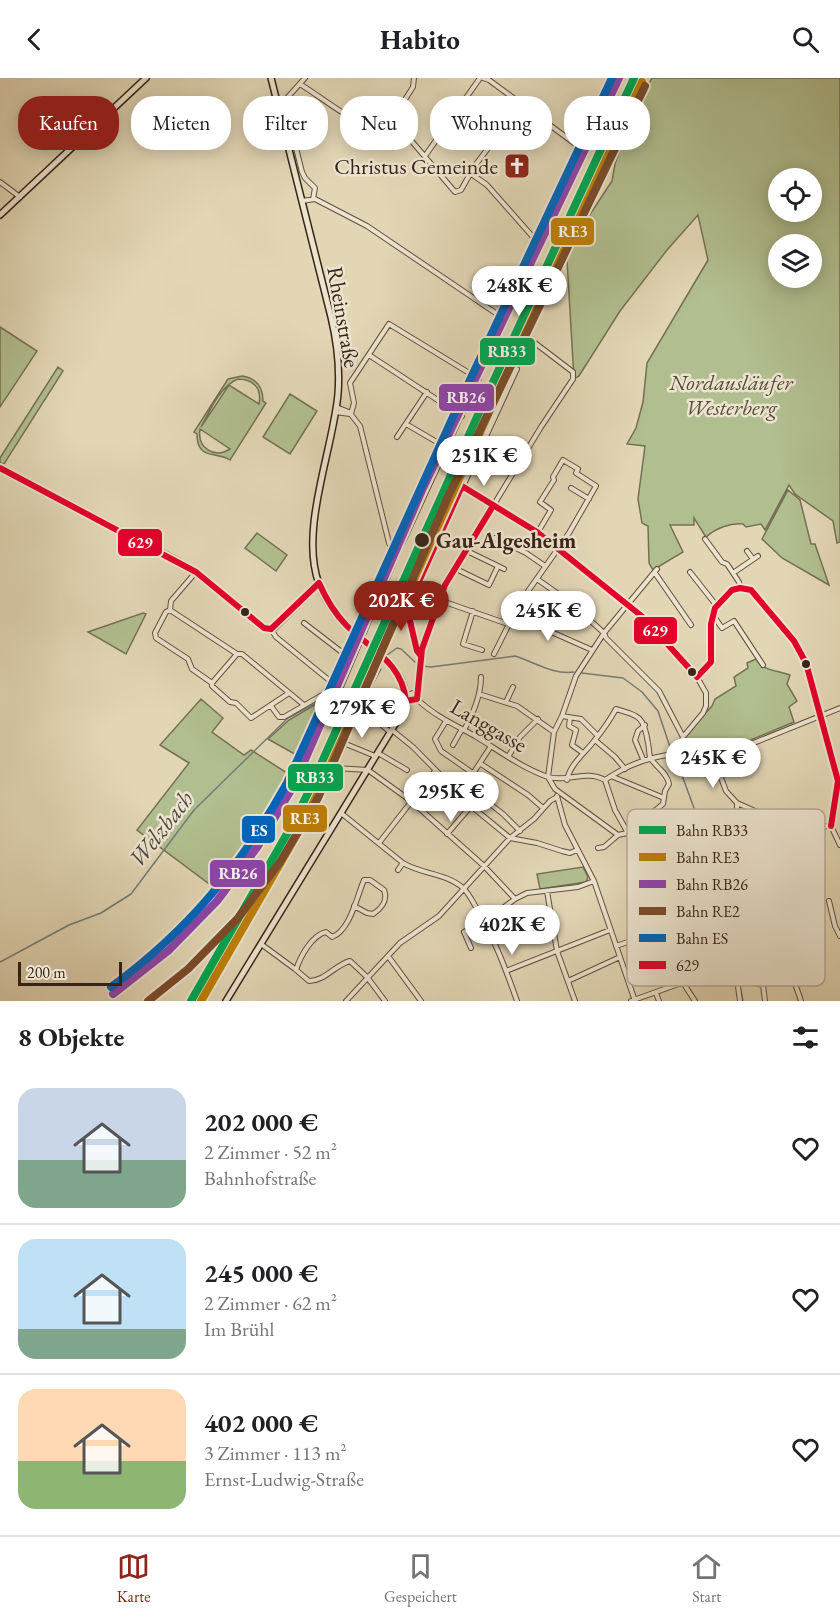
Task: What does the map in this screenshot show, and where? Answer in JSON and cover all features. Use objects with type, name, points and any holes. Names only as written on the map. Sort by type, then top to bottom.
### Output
[{"type":"main road","points":[[0,215],[146,78]]},
{"type":"main road","name":"Rheinstraße","points":[[271,78],[336,340],[339,373],[336,410],[313,536],[313,557],[322,591],[334,612],[397,671],[404,685],[406,698]]},
{"type":"main road","points":[[0,468],[168,555],[196,572],[264,628],[271,629],[319,583]]},
{"type":"main road","points":[[307,594],[322,591]]},
{"type":"main road","points":[[226,1001],[402,713],[406,698]]},
{"type":"street","points":[[305,78],[287,98],[285,104],[302,174],[315,188],[313,199]]},
{"type":"street","points":[[408,96],[413,87],[414,78]]},
{"type":"street","points":[[425,156],[477,80],[482,78],[489,80],[510,96]]},
{"type":"street","points":[[300,84],[340,110]]},
{"type":"street","points":[[340,689],[394,562],[395,549],[403,542],[583,156],[583,152],[552,127]]},
{"type":"street","points":[[418,148],[454,191],[459,191],[487,150]]},
{"type":"street","points":[[470,173],[487,184],[540,245]]},
{"type":"street","points":[[0,183],[20,197]]},
{"type":"street","points":[[302,201],[313,199],[367,226],[506,320]]},
{"type":"street","points":[[351,414],[354,403],[350,383],[389,324],[478,380]]},
{"type":"street","points":[[406,698],[417,699],[421,654],[439,600],[454,568],[573,379],[573,372],[535,342]]},
{"type":"street","points":[[369,355],[462,416]]},
{"type":"street","points":[[421,654],[417,650],[407,608],[516,369]]},
{"type":"street","points":[[397,437],[427,392]]},
{"type":"street","points":[[336,410],[346,410],[360,426],[389,543],[395,549]]},
{"type":"street","points":[[406,424],[447,447]]},
{"type":"street","points":[[494,654],[513,615],[569,532],[596,486],[576,473],[578,469],[563,460],[540,502],[551,510],[537,532]]},
{"type":"street","points":[[462,486],[537,532],[626,604],[651,625],[697,677],[706,693],[706,706],[683,737],[679,753]]},
{"type":"street","points":[[571,488],[589,499]]},
{"type":"street","points":[[495,538],[526,553],[545,566]]},
{"type":"street","points":[[705,539],[722,562],[727,564],[740,587]]},
{"type":"street","points":[[465,550],[504,569]]},
{"type":"street","points":[[747,551],[753,560]]},
{"type":"street","points":[[733,573],[758,556]]},
{"type":"street","points":[[454,568],[489,585],[498,566]]},
{"type":"street","points":[[627,979],[594,881],[565,825],[555,789],[548,777],[554,732],[576,676],[592,650],[626,604],[656,571],[692,625]]},
{"type":"street","points":[[196,572],[171,601],[170,610],[166,612],[155,635],[188,659],[194,670],[212,683],[212,686],[230,702],[236,703],[251,718],[290,693]]},
{"type":"street","points":[[690,572],[716,605]]},
{"type":"street","points":[[537,579],[571,603],[604,633],[606,638],[659,691],[683,737]]},
{"type":"street","points":[[697,677],[711,662],[710,625],[716,605],[727,594],[740,587],[751,590],[794,641],[806,663],[822,715],[838,781],[831,826],[840,845]]},
{"type":"street","points":[[439,600],[508,624]]},
{"type":"street","points":[[170,610],[237,654],[242,654],[304,705]]},
{"type":"street","points":[[473,611],[462,644],[482,650]]},
{"type":"street","points":[[513,615],[592,650]]},
{"type":"street","points":[[711,616],[722,628],[734,621],[763,665]]},
{"type":"street","points":[[304,623],[352,660]]},
{"type":"street","points":[[271,629],[276,637],[340,689]]},
{"type":"street","points":[[212,683],[237,654]]},
{"type":"street","points":[[453,745],[471,718],[479,694],[481,677]]},
{"type":"street","points":[[506,702],[513,687]]},
{"type":"street","points":[[271,706],[279,717],[284,717],[333,689],[340,689]]},
{"type":"street","points":[[406,698],[419,691]]},
{"type":"street","points":[[479,694],[517,706],[554,732]]},
{"type":"street","name":"Langgasse","points":[[417,699],[446,721],[548,777],[567,780],[586,774],[606,780]]},
{"type":"street","points":[[353,701],[413,747],[459,795],[510,838],[570,853],[577,850]]},
{"type":"street","points":[[567,780],[568,774],[583,753],[609,723],[616,708],[636,715],[645,725],[650,758],[668,778],[669,784],[665,791],[663,804],[658,809]]},
{"type":"street","points":[[679,753],[684,759],[714,759],[840,708]]},
{"type":"street","points":[[562,716],[581,719],[625,769]]},
{"type":"street","points":[[570,718],[569,726],[576,730],[572,745],[583,753]]},
{"type":"street","points":[[508,757],[520,737],[538,719]]},
{"type":"street","points":[[446,721],[435,739],[441,751],[474,774]]},
{"type":"street","points":[[643,759],[635,740],[638,731],[645,725]]},
{"type":"street","points":[[341,742],[376,754],[407,771]]},
{"type":"street","points":[[459,795],[491,746]]},
{"type":"street","points":[[598,848],[604,847],[618,835],[627,833],[615,810],[606,780],[643,759],[679,753]]},
{"type":"street","points":[[714,759],[726,791],[737,803],[750,809]]},
{"type":"street","points":[[481,764],[528,795],[543,808]]},
{"type":"street","points":[[335,768],[368,770],[411,801],[483,866],[515,899]]},
{"type":"street","points":[[378,843],[435,771]]},
{"type":"street","points":[[610,776],[664,798]]},
{"type":"street","points":[[466,785],[503,814],[520,831]]},
{"type":"street","points":[[555,789],[618,835]]},
{"type":"street","points":[[346,1001],[400,943],[439,916],[510,838],[557,797]]},
{"type":"street","points":[[736,809],[737,803]]},
{"type":"street","points":[[447,834],[471,806]]},
{"type":"street","points":[[341,813],[403,863],[448,879],[463,888],[496,945],[517,1001]]},
{"type":"street","points":[[825,826],[831,826]]},
{"type":"street","points":[[398,870],[403,863]]},
{"type":"street","points":[[296,970],[303,954],[321,934],[326,932],[332,937],[338,934],[366,879],[384,890],[386,897],[383,905],[373,914],[354,906]]},
{"type":"street","points":[[471,948],[464,932],[484,922],[527,892],[578,887],[594,881]]},
{"type":"street","points":[[547,891],[557,951],[575,1001]]},
{"type":"street","points":[[830,902],[835,926],[840,936]]},
{"type":"street","points":[[506,971],[610,930]]},
{"type":"street","points":[[616,946],[627,942]]},
{"type":"street","points":[[261,944],[296,970],[304,979],[312,982],[350,961],[367,977],[385,1001]]},
{"type":"street","points":[[388,956],[421,1001]]},
{"type":"street","points":[[568,981],[620,957]]},
{"type":"street","points":[[629,986],[634,1001],[674,986]]},
{"type":"street","points":[[687,986],[696,1001]]},
{"type":"street","points":[[738,986],[740,1001]]},
{"type":"street","points":[[763,986],[765,1001]]},
{"type":"street","points":[[796,986],[801,1001]]},
{"type":"street","points":[[656,993],[659,1001]]},
{"type":"green space","name":"Nordausläufer Westerberg","points":[[652,78],[840,78],[840,542],[837,543],[833,521],[795,494],[789,485],[765,530],[761,524],[746,527],[743,524],[733,524],[706,537],[694,518],[694,525],[670,525],[683,552],[653,570],[649,563],[648,526],[642,523],[638,499],[645,446],[627,444],[636,428],[643,402],[647,363],[708,260],[698,215],[667,250],[620,311],[579,376],[574,379],[567,260],[587,219],[612,181],[620,150],[650,150],[650,96],[643,96]]},
{"type":"green space","points":[[0,327],[37,351],[0,407]]},
{"type":"green space","points":[[58,367],[63,371],[4,464],[0,463],[0,458]]},
{"type":"green space","points":[[242,376],[255,381],[266,403],[230,460],[204,452],[194,432],[228,379]],"holes":[[[244,379],[256,386],[260,399],[259,404],[229,385],[201,427],[221,393],[226,387],[232,382]],[[200,429],[230,449],[218,453],[208,450],[201,442]]]},
{"type":"green space","points":[[290,394],[317,411],[290,454],[263,437]]},
{"type":"green space","points":[[788,490],[800,500],[811,544],[815,544],[829,585],[782,558],[762,539]]},
{"type":"green space","points":[[257,533],[287,555],[276,571],[245,548]]},
{"type":"green space","points":[[143,613],[146,614],[126,654],[88,632]]},
{"type":"green space","points":[[756,659],[767,668],[790,675],[787,684],[797,701],[789,707],[794,722],[712,756],[689,758],[685,748],[686,734],[712,706],[715,699],[736,686],[734,677],[748,668],[747,663]]},
{"type":"green space","points":[[201,699],[223,718],[212,732],[244,755],[251,750],[298,780],[265,841],[224,895],[137,830],[189,763],[160,745]]},
{"type":"green space","points":[[316,704],[329,711],[307,761],[268,739],[289,720]]},
{"type":"green space","points":[[583,867],[588,877],[586,882],[540,889],[537,874]]},
{"type":"waterway","name":"Welzbach","points":[[387,655],[397,648],[415,662]]},
{"type":"waterway","name":"Welzbach","points":[[422,666],[431,667],[515,656],[551,670],[574,672]]},
{"type":"waterway","name":"Welzbach","points":[[358,689],[373,684],[381,669]]},
{"type":"waterway","name":"Welzbach","points":[[582,673],[623,678],[642,692],[658,711],[671,750]]},
{"type":"waterway","name":"Welzbach","points":[[0,962],[69,925],[101,913],[131,894],[194,810],[288,718],[333,694]]},
{"type":"waterway","name":"Welzbach","points":[[676,759],[694,809]]},
{"type":"waterway","name":"Welzbach","points":[[740,986],[743,1001]]},
{"type":"railway","points":[[385,614],[526,306],[601,150]]},
{"type":"rail line","name":"ES","points":[[111,987],[165,942],[211,895],[251,842],[287,783],[462,397],[612,78]]},
{"type":"rail line","name":"RB26","points":[[113,994],[169,950],[217,901],[258,846],[294,785],[423,488],[619,78]]},
{"type":"rail line","name":"RB33","points":[[191,1001],[308,793],[482,406],[634,78]]},
{"type":"rail line","name":"RE3","points":[[201,1001],[316,797],[490,410],[642,82]]},
{"type":"rail line","name":"RE2","points":[[148,1001],[188,969],[238,918],[280,862],[318,798],[447,499],[645,86]]},
{"type":"transit line","name":"629","points":[[0,468],[196,572],[264,628],[271,629]]},
{"type":"transit line","name":"629","points":[[462,486],[537,532],[644,618],[697,677]]},
{"type":"transit line","name":"629","points":[[421,656],[417,651],[407,608],[462,486]]},
{"type":"transit line","name":"629","points":[[271,629],[319,583],[331,606],[343,621],[392,667],[399,677],[406,701],[417,699],[422,649],[445,585],[493,506]]},
{"type":"transit line","name":"629","points":[[697,677],[711,662],[711,624],[715,608],[732,590],[740,588],[751,590],[794,641],[806,663],[838,781],[831,826]]},
{"type":"place","name":"Christus Gemeinde","points":[[517,166]]},
{"type":"place","name":"Gau-Algesheim","points":[[422,540]]}]
